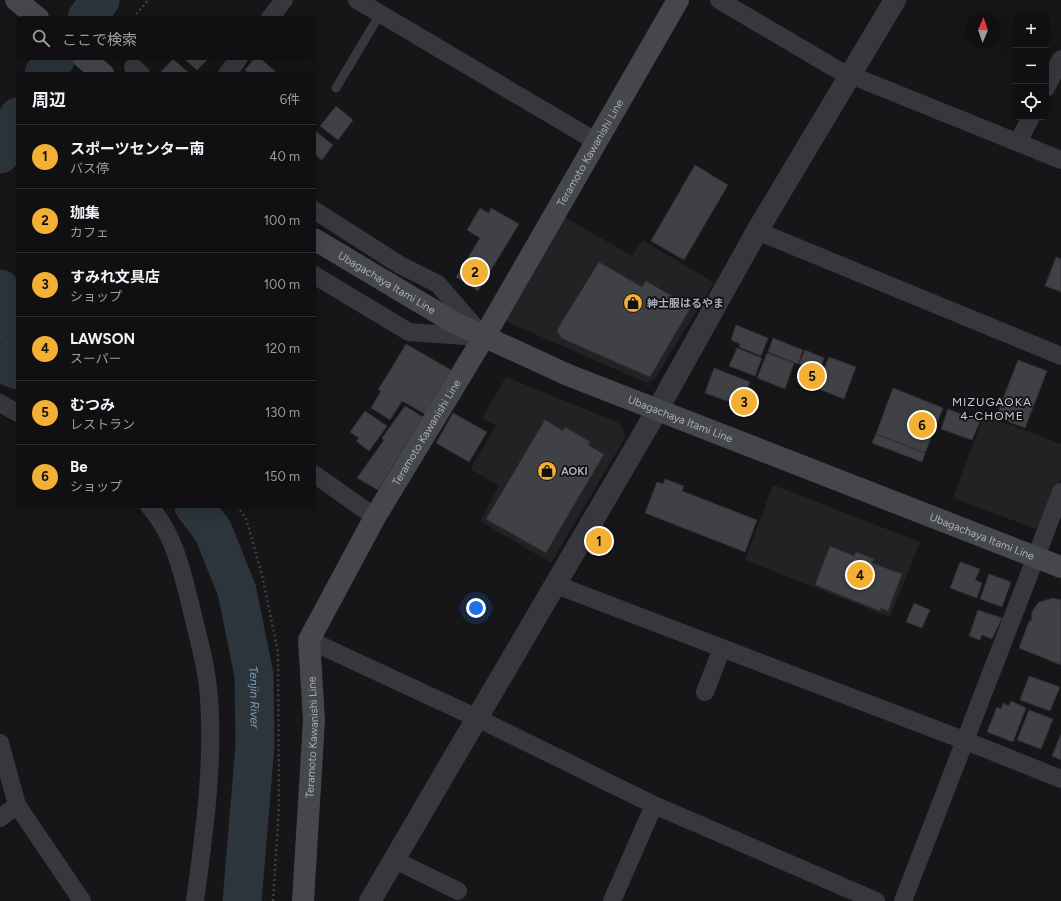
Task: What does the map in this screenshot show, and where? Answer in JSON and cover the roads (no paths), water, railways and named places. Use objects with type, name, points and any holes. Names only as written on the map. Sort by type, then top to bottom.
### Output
[{"type":"main road","points":[[16,0],[36,16]]},
{"type":"main road","name":"Teramoto Kawanishi Line","points":[[303,901],[314,720],[309,640],[375,517],[484,337],[678,0]]},
{"type":"main road","name":"Ubagachaya Itami Line","points":[[316,240],[453,322],[568,375],[1061,567]]},
{"type":"street","points":[[272,16],[284,0]]},
{"type":"street","points":[[357,0],[597,142]]},
{"type":"street","points":[[719,0],[851,76],[1061,160]]},
{"type":"street","points":[[370,901],[478,718],[554,584],[658,409],[757,231],[851,76],[894,0]]},
{"type":"street","points":[[229,72],[238,60]]},
{"type":"street","points":[[1048,84],[1061,60]]},
{"type":"street","points":[[1018,142],[1029,120]]},
{"type":"street","points":[[316,211],[400,265],[438,284],[484,337]]},
{"type":"street","points":[[757,231],[1061,356]]},
{"type":"street","points":[[316,276],[409,332],[484,337]]},
{"type":"street","points":[[0,403],[16,412]]},
{"type":"street","points":[[316,475],[375,517]]},
{"type":"street","points":[[903,901],[1037,558],[1061,492]]},
{"type":"street","points":[[151,508],[162,521],[173,543],[183,572],[204,665],[209,697],[210,737],[208,782],[195,901]]},
{"type":"street","points":[[554,584],[966,741],[1061,779]]},
{"type":"street","points":[[309,640],[478,718],[654,805],[876,901]]},
{"type":"street","points":[[705,692],[722,648]]},
{"type":"street","points":[[0,742],[17,805],[82,901]]},
{"type":"street","points":[[0,818],[17,805]]},
{"type":"street","points":[[612,901],[654,805]]},
{"type":"street","points":[[395,860],[458,891]]},
{"type":"lane","points":[[336,88],[380,14]]},
{"type":"waterway","name":"Tenjin River","points":[[88,16],[100,0]]},
{"type":"waterway","name":"Tenjin River","points":[[46,72],[54,60]]},
{"type":"waterway","name":"Tenjin River","points":[[0,154],[16,121]]},
{"type":"waterway","name":"Tenjin River","points":[[0,289],[16,329]]},
{"type":"waterway","points":[[0,363],[16,369]]},
{"type":"waterway","name":"Tenjin River","points":[[196,508],[213,531],[237,591],[254,675],[255,745],[242,901]]},
{"type":"place","name":"珈集","points":[[475,272]]},
{"type":"place","name":"紳士服はるやま","points":[[633,303]]},
{"type":"place","name":"むつみ","points":[[812,376]]},
{"type":"place","name":"すみれ文具店","points":[[744,402]]},
{"type":"place","name":"Be","points":[[922,425]]},
{"type":"place","name":"AOKI","points":[[547,471]]},
{"type":"place","name":"スポーツセンター南","points":[[599,541]]},
{"type":"place","name":"LAWSON","points":[[860,575]]},
{"type":"district","name":"MIZUGAOKA 4-CHOME","points":[[992,409]]}]
